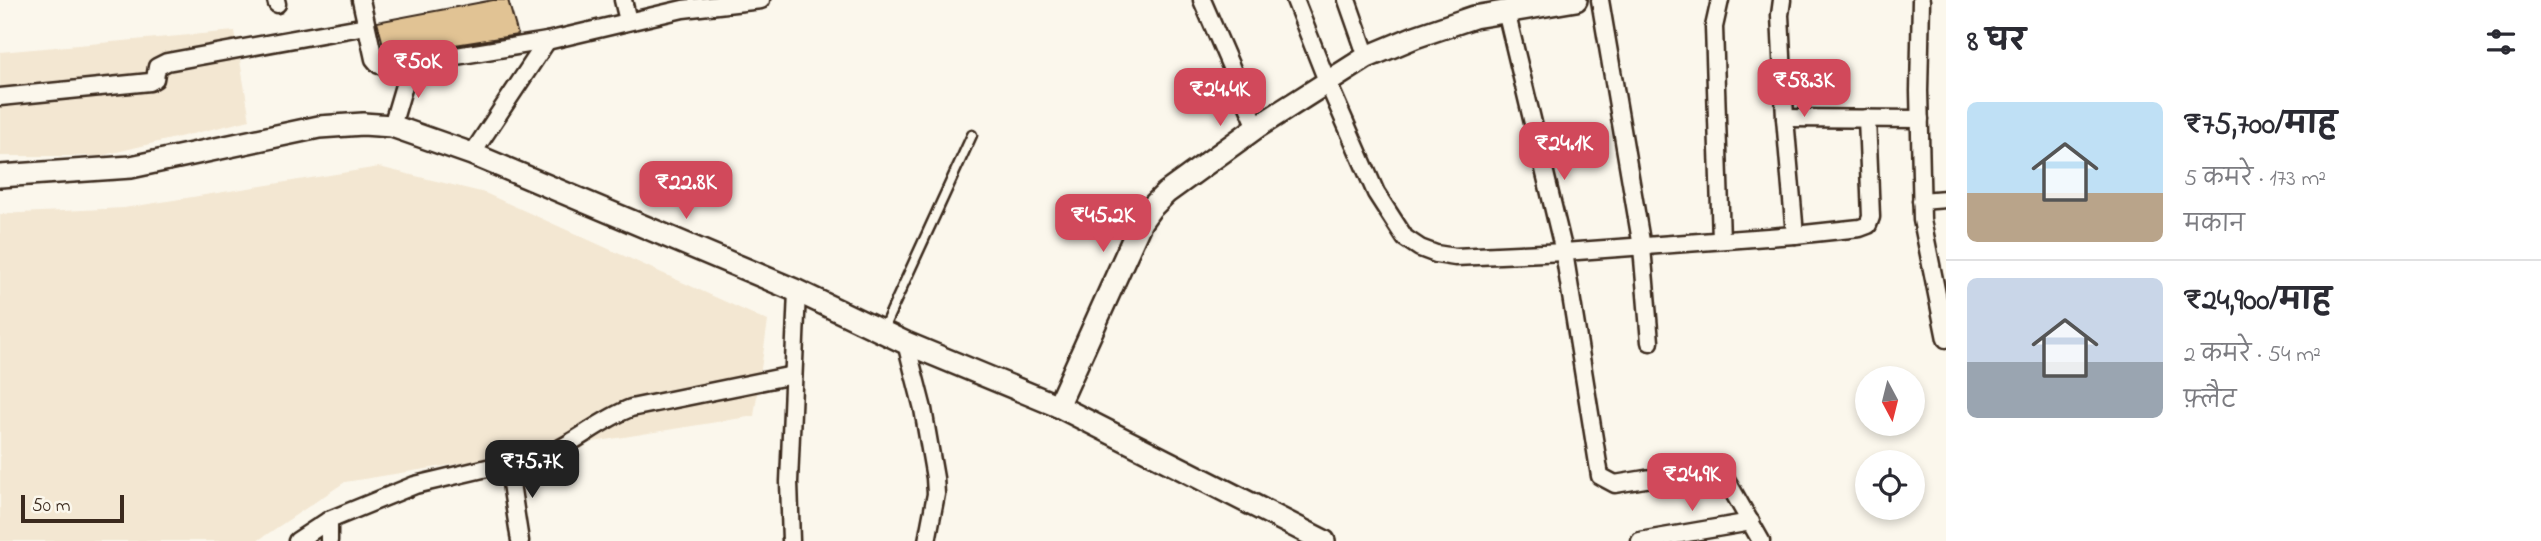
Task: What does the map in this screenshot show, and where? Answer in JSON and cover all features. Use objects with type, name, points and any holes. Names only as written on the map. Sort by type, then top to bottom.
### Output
[{"type":"street","points":[[361,0],[374,59],[379,65],[389,67],[547,41],[683,9],[761,0]]},
{"type":"street","points":[[623,0],[628,21]]},
{"type":"street","points":[[1202,0],[1253,130]]},
{"type":"street","points":[[1295,0],[1376,193],[1405,238],[1436,254],[1455,257],[1564,252],[1860,228],[1868,225],[1871,217],[1867,118]]},
{"type":"street","points":[[1347,0],[1367,57]]},
{"type":"street","points":[[1058,406],[1140,222],[1166,193],[1253,130],[1367,57],[1422,34],[1473,8],[1506,11],[1576,0]]},
{"type":"street","points":[[1600,0],[1642,247],[1650,342]]},
{"type":"street","points":[[1720,0],[1714,27],[1721,240]]},
{"type":"street","points":[[1782,0],[1780,15],[1785,118],[1795,235]]},
{"type":"street","points":[[1921,0],[1922,220],[1939,271],[1946,339]]},
{"type":"street","points":[[1506,11],[1564,252],[1600,476],[1615,484],[1706,469],[1718,472],[1727,481],[1762,541]]},
{"type":"street","points":[[0,97],[150,82],[155,79],[157,67],[167,62],[366,26]]},
{"type":"street","points":[[472,154],[547,41]]},
{"type":"street","points":[[392,126],[410,65]]},
{"type":"street","points":[[1785,118],[1920,119]]},
{"type":"street","points":[[0,176],[131,167],[319,127],[363,124],[392,126],[472,154],[797,291],[906,343],[1058,406],[1324,541]]},
{"type":"street","points":[[1921,201],[1946,199]]},
{"type":"street","points":[[791,541],[789,482],[797,291]]},
{"type":"street","points":[[906,343],[923,409],[935,478],[936,494],[927,541]]},
{"type":"street","points":[[297,541],[329,520],[415,485],[508,464],[559,449],[610,416],[631,408],[793,375]]},
{"type":"street","points":[[508,464],[520,541]]},
{"type":"street","points":[[329,520],[329,541]]},
{"type":"street","points":[[1640,541],[1751,522]]},
{"type":"lane","points":[[883,330],[972,135]]},
{"type":"shaded area","points":[[235,31],[250,120],[100,156],[0,156],[0,52]]},
{"type":"shaded area","points":[[379,167],[485,193],[768,321],[754,416],[345,482],[257,541],[0,541],[0,214],[124,208]]},
{"type":"building","points":[[493,0],[508,0],[518,35],[386,56],[377,22]]}]
